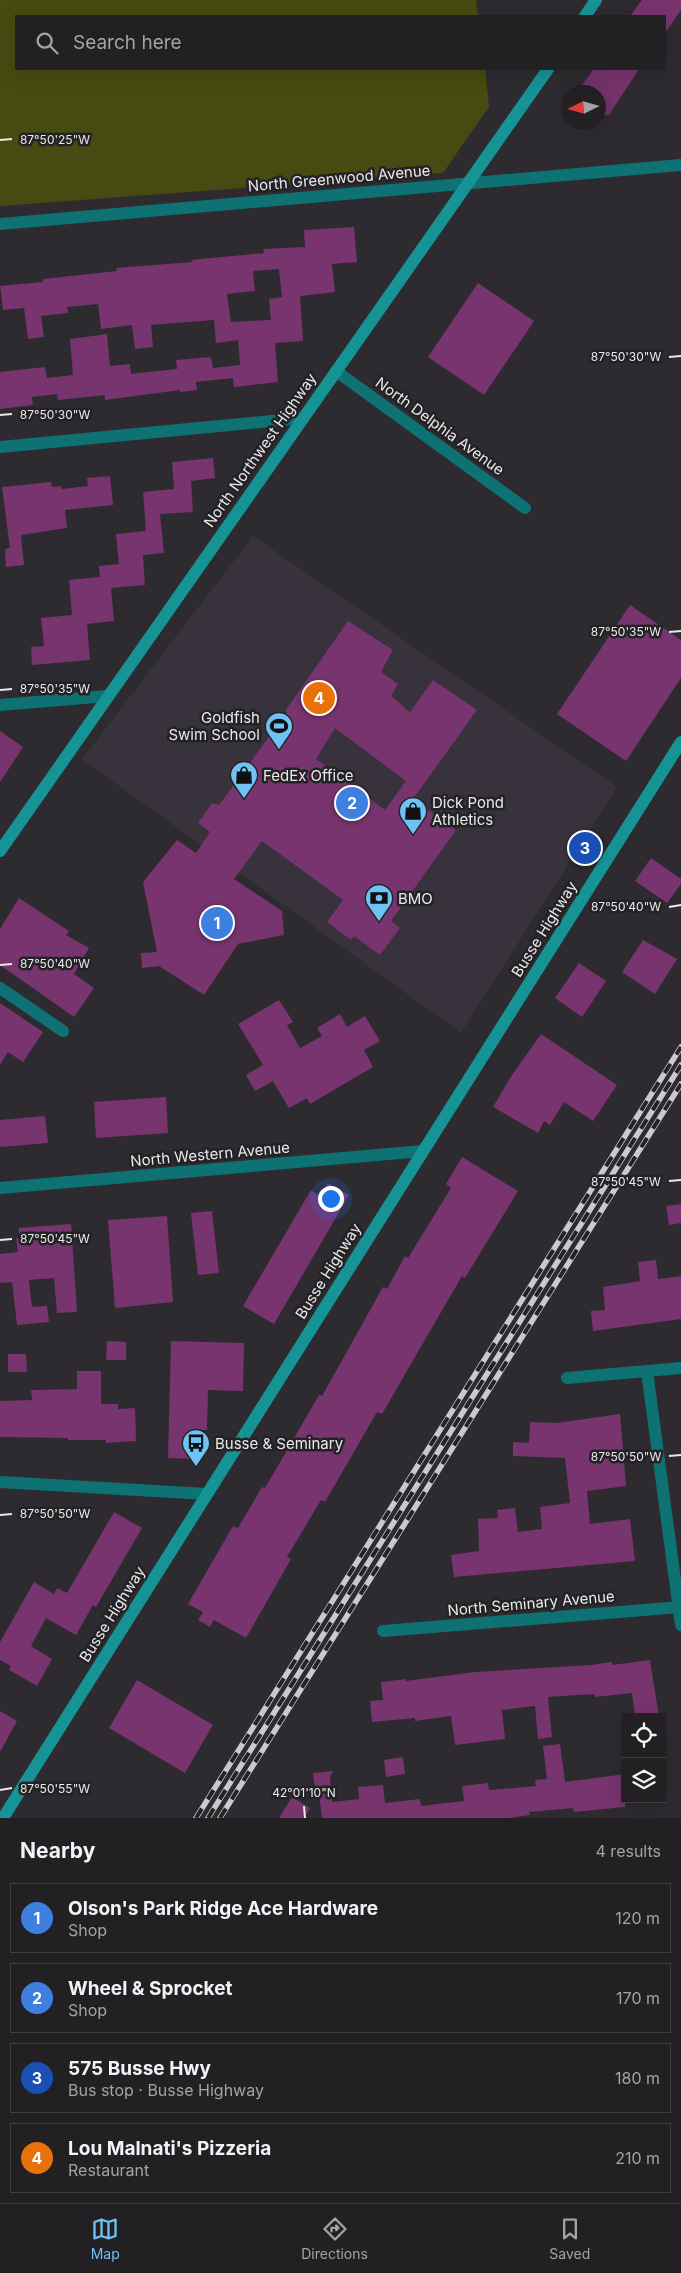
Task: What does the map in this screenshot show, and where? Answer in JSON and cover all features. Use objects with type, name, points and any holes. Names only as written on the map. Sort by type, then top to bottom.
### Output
[{"type":"main road","points":[[585,15],[596,0]]},
{"type":"main road","name":"North Northwest Highway","points":[[0,851],[547,70]]},
{"type":"main road","name":"Busse Highway","points":[[3,1818],[681,742]]},
{"type":"street","name":"North Greenwood Avenue","points":[[0,224],[681,165]]},
{"type":"street","name":"North Delphia Avenue","points":[[336,371],[524,508]]},
{"type":"street","points":[[0,447],[303,418]]},
{"type":"street","points":[[0,705],[107,696]]},
{"type":"street","points":[[0,988],[64,1031]]},
{"type":"street","name":"North Western Avenue","points":[[0,1188],[423,1151]]},
{"type":"street","points":[[566,1378],[681,1368]]},
{"type":"street","points":[[647,1371],[681,1625]]},
{"type":"street","points":[[0,1482],[207,1494]]},
{"type":"street","name":"North Seminary Avenue","points":[[383,1631],[680,1607]]},
{"type":"shaded area","points":[[253,536],[617,787],[461,1033],[82,759]]},
{"type":"green space","points":[[0,0],[476,0],[478,15],[15,15],[15,70],[485,70],[489,107],[443,173],[0,206]]},
{"type":"building","points":[[642,0],[681,0],[681,10],[666,32],[666,15],[631,15]]},
{"type":"building","points":[[593,70],[638,70],[609,115],[606,115],[606,85],[582,85]]},
{"type":"building","points":[[354,227],[357,262],[332,264],[335,292],[300,296],[303,341],[275,343],[278,382],[234,387],[233,378],[196,382],[197,390],[180,392],[180,390],[105,400],[105,395],[58,400],[57,394],[32,397],[33,405],[0,409],[0,372],[45,367],[47,378],[73,375],[70,339],[107,334],[110,366],[130,364],[131,374],[177,369],[176,360],[211,357],[213,368],[240,365],[238,340],[216,343],[214,320],[151,325],[153,347],[135,349],[132,325],[101,329],[98,304],[67,307],[68,313],[41,316],[44,337],[28,339],[24,308],[3,310],[0,286],[43,282],[43,279],[117,271],[116,268],[192,262],[191,260],[264,253],[263,249],[305,247],[304,230]],"holes":[[[279,269],[282,297],[269,299],[271,320],[231,322],[227,294],[255,291],[253,271]]]},
{"type":"building","points":[[478,283],[534,321],[484,395],[428,357]]},
{"type":"building","points":[[213,458],[215,478],[191,481],[193,512],[160,514],[164,553],[143,555],[145,585],[111,588],[114,621],[87,624],[90,660],[32,665],[31,647],[44,646],[41,618],[72,615],[69,580],[100,577],[99,566],[119,564],[116,534],[146,531],[143,492],[174,489],[172,462]]},
{"type":"building","points":[[110,476],[113,505],[65,510],[67,528],[21,535],[24,565],[6,567],[5,549],[10,548],[2,487],[51,482],[52,487],[61,486],[62,489],[88,486],[87,478]]},
{"type":"building","points":[[630,605],[681,640],[681,678],[626,761],[557,714]]},
{"type":"building","points":[[348,621],[393,650],[381,672],[398,684],[391,696],[410,712],[433,680],[477,710],[413,799],[456,830],[391,921],[400,928],[380,955],[354,936],[351,940],[327,922],[343,900],[262,841],[234,879],[282,911],[284,935],[238,944],[204,995],[159,966],[142,968],[141,953],[157,952],[143,882],[177,840],[196,853],[210,832],[198,823],[212,803],[219,805],[287,712],[285,711]],"holes":[[[335,728],[406,781],[385,810],[316,759]]]},
{"type":"building","points":[[0,731],[23,747],[0,782]]},
{"type":"building","points":[[651,858],[681,879],[681,884],[667,903],[635,881]]},
{"type":"building","points":[[19,898],[69,931],[66,935],[89,948],[74,974],[94,988],[74,1017],[0,965],[0,929]]},
{"type":"building","points":[[643,940],[677,959],[655,994],[622,972]]},
{"type":"building","points":[[579,963],[606,981],[582,1017],[555,998]]},
{"type":"building","points":[[279,1000],[293,1022],[287,1025],[300,1048],[322,1036],[317,1028],[340,1014],[347,1027],[365,1016],[380,1041],[364,1050],[373,1067],[310,1104],[307,1098],[289,1108],[273,1081],[255,1091],[246,1075],[263,1065],[238,1024]]},
{"type":"building","points":[[0,1003],[43,1032],[23,1062],[8,1052],[0,1065]]},
{"type":"building","points":[[541,1034],[617,1085],[593,1121],[564,1102],[550,1125],[544,1121],[538,1133],[493,1107],[510,1078]]},
{"type":"building","points":[[166,1097],[168,1133],[96,1138],[94,1102]]},
{"type":"building","points":[[45,1116],[48,1143],[0,1147],[0,1120]]},
{"type":"building","points":[[462,1157],[518,1191],[465,1278],[462,1276],[382,1414],[377,1412],[325,1502],[321,1500],[287,1557],[291,1559],[246,1638],[214,1620],[210,1627],[198,1620],[203,1612],[188,1604],[233,1526],[238,1528],[262,1487],[265,1488],[319,1395],[322,1396],[383,1287],[387,1289],[405,1256],[408,1258],[451,1188],[446,1184]]},
{"type":"building","points":[[328,1183],[349,1195],[274,1324],[243,1306],[311,1190],[320,1196]]},
{"type":"building","points":[[681,1204],[681,1223],[669,1225],[666,1206]]},
{"type":"building","points":[[212,1211],[219,1273],[198,1275],[191,1213]]},
{"type":"building","points":[[167,1216],[173,1302],[115,1308],[108,1220]]},
{"type":"building","points":[[71,1224],[77,1312],[57,1313],[54,1278],[29,1280],[32,1307],[47,1306],[49,1322],[17,1325],[12,1282],[0,1283],[0,1254],[18,1252],[16,1238],[19,1238],[19,1228]]},
{"type":"building","points":[[656,1260],[658,1279],[681,1276],[681,1319],[593,1331],[591,1311],[605,1310],[603,1287],[640,1281],[638,1262]]},
{"type":"building","points":[[107,1341],[126,1342],[126,1360],[106,1360]]},
{"type":"building","points":[[171,1341],[244,1343],[243,1391],[208,1390],[207,1430],[196,1430],[196,1459],[168,1458]]},
{"type":"building","points":[[8,1354],[26,1354],[27,1372],[8,1372]]},
{"type":"building","points":[[77,1371],[101,1371],[101,1404],[118,1404],[118,1409],[135,1408],[136,1441],[106,1443],[106,1440],[0,1437],[0,1401],[32,1400],[31,1390],[77,1389]]},
{"type":"building","points":[[620,1414],[626,1486],[587,1491],[590,1524],[630,1519],[635,1561],[454,1577],[451,1555],[479,1551],[478,1519],[498,1518],[497,1510],[515,1508],[518,1532],[542,1529],[540,1507],[570,1503],[565,1458],[513,1456],[513,1442],[529,1443],[530,1422],[557,1423]]},
{"type":"building","points":[[114,1512],[142,1528],[96,1607],[93,1605],[76,1635],[46,1618],[31,1646],[52,1659],[37,1686],[9,1670],[11,1666],[0,1660],[0,1642],[34,1582],[54,1594],[57,1588],[67,1593]]},
{"type":"building","points":[[650,1660],[658,1713],[634,1713],[632,1693],[595,1697],[594,1694],[548,1697],[552,1737],[538,1739],[535,1706],[502,1710],[505,1739],[455,1745],[451,1716],[415,1721],[415,1718],[372,1722],[370,1701],[383,1700],[381,1682],[406,1679],[406,1681],[475,1672],[612,1662],[612,1665]]},
{"type":"building","points":[[137,1680],[213,1725],[185,1773],[109,1728]]},
{"type":"building","points":[[0,1711],[17,1721],[0,1752]]},
{"type":"building","points":[[560,1744],[565,1782],[621,1775],[621,1803],[625,1803],[625,1807],[574,1812],[573,1808],[529,1812],[530,1815],[509,1818],[322,1818],[319,1793],[316,1798],[313,1773],[333,1771],[330,1777],[332,1802],[359,1799],[358,1787],[383,1785],[385,1803],[420,1799],[421,1806],[464,1801],[462,1786],[488,1783],[489,1790],[536,1786],[535,1780],[547,1779],[543,1746]]},
{"type":"building","points":[[403,1757],[405,1774],[386,1777],[384,1760]]},
{"type":"building","points":[[292,1797],[310,1808],[304,1818],[279,1818]]},
{"type":"railway","points":[[196,1818],[681,1047]]},
{"type":"railway","points":[[208,1818],[681,1065]]},
{"type":"railway","points":[[220,1818],[681,1084]]},
{"type":"place","name":"Lou Malnati's Pizzeria","points":[[319,698]]},
{"type":"place","name":"Goldfish Swim School","points":[[279,750]]},
{"type":"place","name":"FedEx Office","points":[[244,799]]},
{"type":"place","name":"Wheel & Sprocket","points":[[352,803]]},
{"type":"place","name":"Dick Pond Athletics","points":[[413,835]]},
{"type":"place","name":"575 Busse Hwy","points":[[585,848]]},
{"type":"place","name":"BMO","points":[[379,922]]},
{"type":"place","name":"Olson's Park Ridge Ace Hardware","points":[[217,923]]},
{"type":"place","name":"Busse & Seminary","points":[[196,1467]]}]
